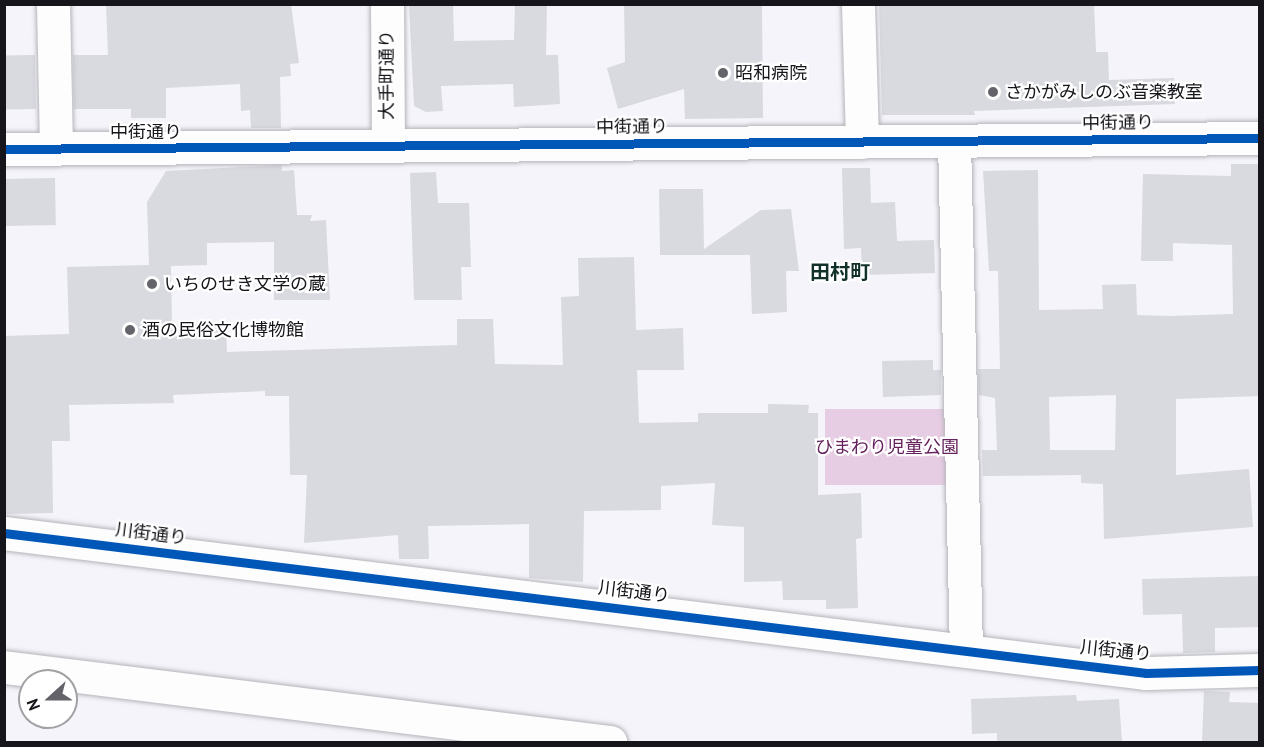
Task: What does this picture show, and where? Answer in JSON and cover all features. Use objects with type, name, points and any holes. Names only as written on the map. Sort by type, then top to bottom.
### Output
[{"type":"street","points":[[53,4],[56,149]]},
{"type":"street","name":"大手町通り","points":[[387,4],[388,146]]},
{"type":"street","points":[[858,4],[862,142]]},
{"type":"street","name":"中街通り","points":[[4,149],[1260,138]]},
{"type":"street","points":[[954,141],[966,649]]},
{"type":"street","name":"川街通り","points":[[4,533],[966,649],[1146,673],[1260,670]]},
{"type":"street","points":[[4,667],[610,742]]},
{"type":"green space","name":"ひまわり児童公園","points":[[825,409],[949,409],[949,485],[825,485]]},
{"type":"building","points":[[106,4],[291,4],[299,63],[290,64],[291,76],[280,77],[281,128],[251,128],[250,110],[241,111],[240,84],[166,88],[166,118],[131,118],[131,109],[74,109],[73,55],[108,55]]},
{"type":"building","points":[[409,4],[453,4],[454,41],[514,40],[515,4],[547,4],[546,55],[558,55],[560,104],[514,107],[513,84],[441,86],[443,111],[426,112],[414,106]]},
{"type":"building","name":"昭和病院","points":[[624,4],[762,4],[763,118],[685,119],[684,89],[618,109],[607,68],[625,62]]},
{"type":"building","points":[[879,4],[1094,4],[1096,52],[1108,52],[1109,80],[1174,78],[1175,104],[974,111],[975,115],[882,115]]},
{"type":"building","points":[[35,55],[36,109],[5,110],[4,56]]},
{"type":"building","points":[[1231,164],[1260,164],[1260,396],[1176,399],[1176,475],[1249,469],[1253,527],[1104,539],[1103,484],[1081,483],[1081,475],[983,476],[982,450],[997,450],[995,398],[979,395],[978,369],[1000,369],[998,271],[989,271],[983,171],[1038,170],[1039,310],[1103,309],[1102,285],[1136,284],[1137,315],[1170,316],[1233,314],[1232,245],[1173,243],[1173,261],[1141,261],[1143,174],[1231,176]],"holes":[[[1116,395],[1115,450],[1050,450],[1049,397]]]},
{"type":"building","points":[[281,165],[282,171],[294,170],[297,215],[312,215],[310,221],[326,220],[330,300],[274,300],[274,242],[207,243],[207,265],[171,266],[172,325],[226,323],[227,352],[457,345],[457,319],[493,319],[495,364],[563,365],[561,297],[579,296],[578,258],[634,257],[636,330],[683,328],[684,370],[637,370],[639,423],[698,422],[698,413],[768,413],[768,404],[809,405],[808,413],[818,413],[818,495],[861,493],[862,538],[856,539],[858,608],[826,609],[826,600],[783,600],[782,581],[744,582],[744,527],[712,525],[715,483],[661,486],[661,510],[584,511],[583,582],[529,578],[529,524],[428,526],[429,559],[399,559],[398,535],[304,543],[307,475],[290,475],[289,396],[265,396],[265,391],[173,395],[174,403],[69,405],[70,441],[52,441],[53,513],[4,514],[4,336],[69,334],[67,267],[149,265],[147,202],[166,171]]},
{"type":"building","points":[[842,168],[870,168],[871,203],[895,202],[897,241],[934,240],[935,273],[862,275],[861,248],[844,249]]},
{"type":"building","points":[[436,172],[438,203],[469,203],[471,267],[461,267],[462,300],[414,300],[410,173]]},
{"type":"building","points":[[55,178],[56,225],[5,226],[4,179]]},
{"type":"building","points":[[659,189],[703,189],[704,249],[761,210],[791,209],[799,271],[786,271],[787,312],[752,314],[750,255],[660,255]]},
{"type":"building","points":[[933,360],[933,370],[941,370],[941,395],[883,397],[882,361]]},
{"type":"building","points":[[1260,576],[1260,627],[1215,628],[1215,652],[1183,653],[1182,614],[1143,615],[1142,579]]},
{"type":"building","points":[[1204,691],[1230,692],[1229,702],[1260,703],[1260,742],[1202,742]]},
{"type":"building","points":[[1076,695],[1077,701],[1119,699],[1122,742],[997,742],[997,733],[972,734],[971,699]]},
{"type":"cycle path","points":[[4,149],[1260,138]]},
{"type":"cycle path","points":[[4,533],[1146,673],[1260,670]]},
{"type":"place","name":"昭和病院","points":[[723,73]]},
{"type":"place","name":"さかがみしのぶ音楽教室","points":[[993,92]]},
{"type":"place","name":"いちのせき文学の蔵","points":[[152,284]]},
{"type":"place","name":"酒の民俗文化博物館","points":[[130,330]]},
{"type":"district","name":"田村町","points":[[840,272]]}]
